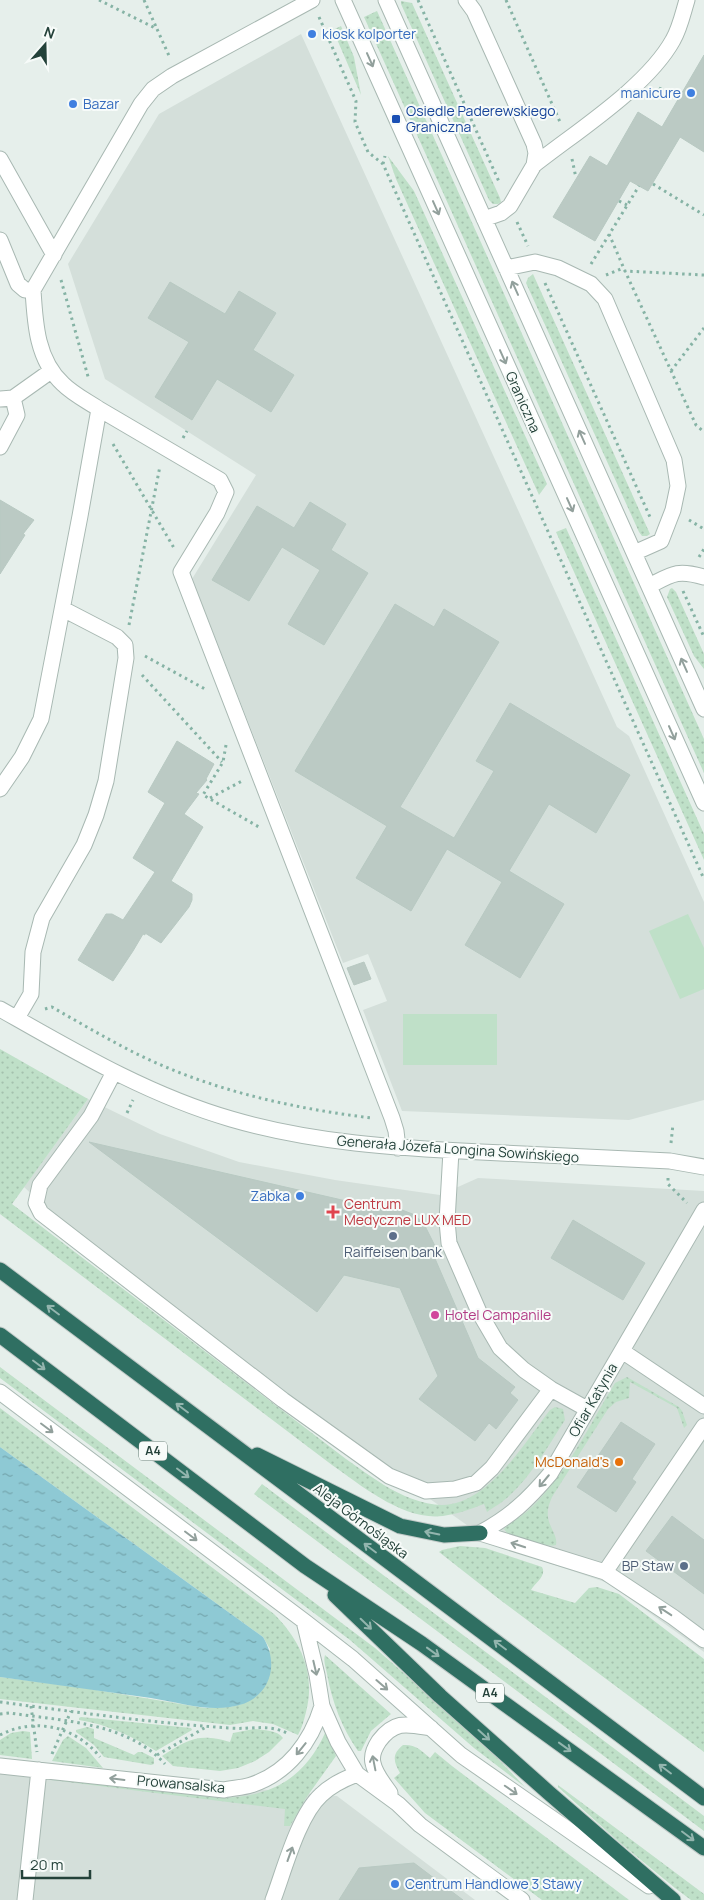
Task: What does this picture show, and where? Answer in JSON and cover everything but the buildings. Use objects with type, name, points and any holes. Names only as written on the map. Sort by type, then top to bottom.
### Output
[{"type":"highway","name":"Aleja Górnośląska","points":[[0,1270],[704,1798]]},
{"type":"highway","name":"A4","points":[[0,1335],[306,1566],[422,1644],[704,1848]]},
{"type":"highway","points":[[221,1437],[400,1526],[444,1536],[480,1533]]},
{"type":"highway","points":[[306,1566],[440,1696],[674,1900]]},
{"type":"street","points":[[312,0],[172,76],[153,89],[141,104],[33,290],[34,322],[41,348],[51,371],[64,386],[95,410],[220,480],[226,492],[217,513],[181,572],[392,1118],[398,1148]]},
{"type":"street","name":"Graniczna","points":[[343,0],[704,804]]},
{"type":"street","points":[[386,0],[704,709]]},
{"type":"street","points":[[466,0],[474,12],[534,144],[536,153],[534,165],[510,206],[500,213],[484,219]]},
{"type":"street","points":[[534,165],[625,94],[660,60],[674,39],[687,0]]},
{"type":"street","points":[[0,159],[54,255]]},
{"type":"street","points":[[0,240],[18,284],[25,290],[33,290]]},
{"type":"street","points":[[506,268],[535,262],[558,268],[591,284],[605,299],[674,460],[678,486],[673,510],[661,541],[634,553]]},
{"type":"street","points":[[0,447],[17,415],[6,399],[51,371]]},
{"type":"street","points":[[0,789],[22,757],[41,719],[63,609],[95,410]]},
{"type":"street","points":[[649,586],[675,573],[691,573],[704,578]]},
{"type":"street","points":[[17,1018],[31,994],[33,952],[42,918],[84,845],[96,816],[106,781],[126,651],[117,636],[63,609]]},
{"type":"street","name":"Generała Józefa Longina Sowińskiego","points":[[0,1009],[114,1072],[170,1098],[232,1119],[304,1136],[398,1148],[670,1162],[704,1167]]},
{"type":"street","points":[[114,1072],[91,1116],[40,1185],[36,1204],[41,1213],[290,1405],[389,1476],[426,1491],[455,1490],[476,1483],[492,1468],[551,1389]]},
{"type":"street","points":[[451,1151],[447,1221],[449,1243],[479,1312],[500,1348],[524,1370],[551,1389],[587,1410]]},
{"type":"street","name":"Ofiar Katynia","points":[[480,1533],[504,1520],[528,1500],[550,1474],[704,1210]]},
{"type":"street","points":[[622,1351],[704,1406]]},
{"type":"street","points":[[0,1392],[353,1659],[469,1760],[669,1900]]},
{"type":"street","points":[[605,1572],[704,1426]]},
{"type":"street","points":[[480,1533],[605,1572],[704,1640]]},
{"type":"street","points":[[304,1621],[317,1674],[322,1706],[338,1742],[357,1774],[398,1804],[420,1825],[522,1900]]},
{"type":"street","name":"Prowansalska","points":[[0,1766],[224,1790],[251,1785],[281,1769],[296,1756],[306,1744],[322,1706]]},
{"type":"street","points":[[398,1804],[378,1775],[373,1762],[373,1752],[385,1733],[394,1726],[406,1724],[431,1728]]},
{"type":"street","points":[[25,1900],[42,1770]]},
{"type":"street","points":[[273,1900],[305,1817],[320,1796],[336,1783],[357,1774]]},
{"type":"path","points":[[99,0],[158,30]]},
{"type":"path","points":[[144,0],[171,61]]},
{"type":"path","points":[[312,0],[354,96],[357,105],[355,122],[368,152],[383,164],[704,879]]},
{"type":"path","points":[[506,0],[567,140],[576,178]]},
{"type":"path","points":[[354,96],[359,99]]},
{"type":"path","points":[[383,164],[384,156]]},
{"type":"path","points":[[652,184],[704,215]]},
{"type":"path","points":[[588,269],[639,186]]},
{"type":"path","points":[[619,201],[627,205]]},
{"type":"path","points":[[609,234],[625,271],[704,275]]},
{"type":"path","points":[[54,255],[90,385],[95,410],[184,566]]},
{"type":"path","points":[[671,371],[704,328]]},
{"type":"path","points":[[126,651],[164,447]]},
{"type":"path","points":[[675,573],[704,638]]},
{"type":"path","points":[[126,651],[233,707],[222,762],[204,795],[259,828]]},
{"type":"path","points":[[126,651],[222,762]]},
{"type":"path","points":[[210,799],[258,772]]},
{"type":"path","points":[[52,1007],[132,1052],[234,1092],[319,1111],[382,1119],[392,1118]]},
{"type":"path","points":[[671,1149],[672,1124]]},
{"type":"path","points":[[0,1702],[209,1726],[231,1728],[261,1726],[279,1729],[306,1744]]},
{"type":"path","points":[[31,1706],[42,1770]]},
{"type":"path","points":[[42,1770],[71,1711]]},
{"type":"path","points":[[0,1714],[33,1716],[96,1726],[122,1735],[157,1755],[186,1786]]},
{"type":"path","points":[[0,1735],[13,1728],[34,1725],[62,1729],[76,1736],[96,1752],[116,1779]]},
{"type":"path","points":[[157,1755],[209,1726]]},
{"type":"shaded area","points":[[301,34],[617,727],[629,736],[704,902],[704,1100],[629,1120],[402,1111],[363,1010],[387,1001],[368,954],[343,963],[192,579],[256,475],[105,379],[68,264],[159,114]]},
{"type":"shaded area","points":[[88,1099],[160,1134],[239,1162],[335,1180],[440,1195],[478,1178],[704,1191],[704,1652],[608,1583],[495,1545],[375,1460],[55,1216],[24,1187]]},
{"type":"shaded area","points":[[0,1761],[187,1783],[337,1796],[475,1900],[0,1900]]},
{"type":"green space","points":[[401,1],[412,3],[500,198],[501,202],[498,204],[493,204],[489,200]]},
{"type":"green space","points":[[377,11],[704,739],[704,773],[364,17]]},
{"type":"green space","points":[[341,26],[354,57],[361,95],[333,30]]},
{"type":"green space","points":[[388,156],[414,191],[547,484],[539,495],[396,179]]},
{"type":"green space","points":[[533,274],[650,534],[647,536],[642,536],[639,532],[526,283]]},
{"type":"green space","points":[[566,528],[704,834],[704,860],[556,532]]},
{"type":"green space","points":[[672,588],[676,592],[704,654],[704,669],[694,656],[667,597]]},
{"type":"green space","points":[[688,914],[704,948],[704,989],[680,999],[649,931]]},
{"type":"green space","points":[[403,1014],[497,1014],[497,1065],[403,1065]]},
{"type":"green space","points":[[0,1049],[88,1099],[12,1204],[346,1459],[384,1485],[412,1499],[442,1505],[459,1502],[475,1495],[504,1470],[550,1410],[555,1407],[563,1409],[565,1420],[525,1479],[507,1498],[487,1512],[484,1504],[459,1513],[443,1516],[428,1516],[399,1508],[370,1492],[332,1465],[0,1214]]},
{"type":"green space","points":[[0,1367],[375,1648],[479,1739],[525,1787],[474,1748],[350,1640],[0,1378]]},
{"type":"green space","points":[[627,1377],[679,1407],[687,1425],[684,1428],[677,1408],[630,1382],[629,1398],[616,1402],[608,1409],[552,1497],[548,1507],[548,1514],[556,1538],[556,1545],[538,1544],[507,1533],[504,1529],[527,1512],[557,1478],[578,1447],[615,1383]]},
{"type":"green space","points":[[0,1408],[274,1614],[284,1624],[299,1647],[304,1659],[309,1684],[306,1712],[298,1735],[273,1724],[253,1721],[230,1725],[0,1699],[0,1677],[78,1687],[205,1708],[230,1707],[242,1704],[253,1698],[270,1649],[263,1637],[0,1447]]},
{"type":"green space","points":[[262,1484],[704,1816],[704,1831],[254,1494]]},
{"type":"green space","points":[[460,1546],[485,1548],[542,1567],[542,1576],[531,1590],[575,1603],[589,1588],[597,1587],[619,1594],[704,1659],[704,1752],[439,1552]]},
{"type":"green space","points":[[325,1655],[391,1714],[371,1731],[361,1751],[358,1751],[352,1742],[338,1714],[324,1662]]},
{"type":"green space","points":[[81,1717],[191,1728],[192,1730],[156,1751],[119,1732],[79,1720]]},
{"type":"green space","points":[[87,1727],[94,1729],[94,1738],[134,1755],[142,1752],[154,1758],[154,1764],[104,1757],[94,1745],[76,1732],[76,1730]]},
{"type":"green space","points":[[254,1729],[274,1732],[283,1738],[269,1752],[255,1761],[238,1768],[220,1771],[173,1766],[162,1756],[194,1739],[210,1738],[230,1742],[233,1733]]},
{"type":"green space","points":[[326,1731],[336,1756],[306,1798],[290,1826],[284,1826],[285,1809],[51,1780],[54,1778],[219,1798],[255,1794],[284,1782],[296,1773],[317,1748]]},
{"type":"green space","points":[[30,1732],[32,1759],[0,1755],[0,1740],[11,1733]]},
{"type":"green space","points":[[68,1736],[86,1748],[103,1768],[52,1761],[63,1740]]},
{"type":"green space","points":[[403,1745],[421,1750],[430,1758],[435,1752],[629,1900],[542,1900],[425,1813],[394,1778],[400,1773],[396,1765],[395,1755]]},
{"type":"green space","points":[[558,1785],[704,1894],[704,1900],[691,1900],[675,1888],[619,1842]]},
{"type":"water","points":[[0,1447],[263,1637],[269,1649],[271,1672],[268,1682],[262,1691],[253,1699],[243,1704],[210,1708],[0,1677]]},
{"type":"place","name":"kiosk kolporter","points":[[312,34]]},
{"type":"place","name":"manicure","points":[[691,93]]},
{"type":"place","name":"Bazar","points":[[73,104]]},
{"type":"place","name":"Osiedle Paderewskiego Graniczna","points":[[396,119]]},
{"type":"place","name":"Zabka","points":[[300,1196]]},
{"type":"place","name":"Centrum Medyczne LUX MED","points":[[333,1212]]},
{"type":"place","name":"Raiffeisen bank","points":[[393,1236]]},
{"type":"place","name":"Hotel Campanile","points":[[435,1315]]},
{"type":"place","name":"McDonald's","points":[[619,1462]]},
{"type":"place","name":"BP Staw","points":[[684,1566]]},
{"type":"place","name":"Centrum Handlowe 3 Stawy","points":[[395,1884]]}]
